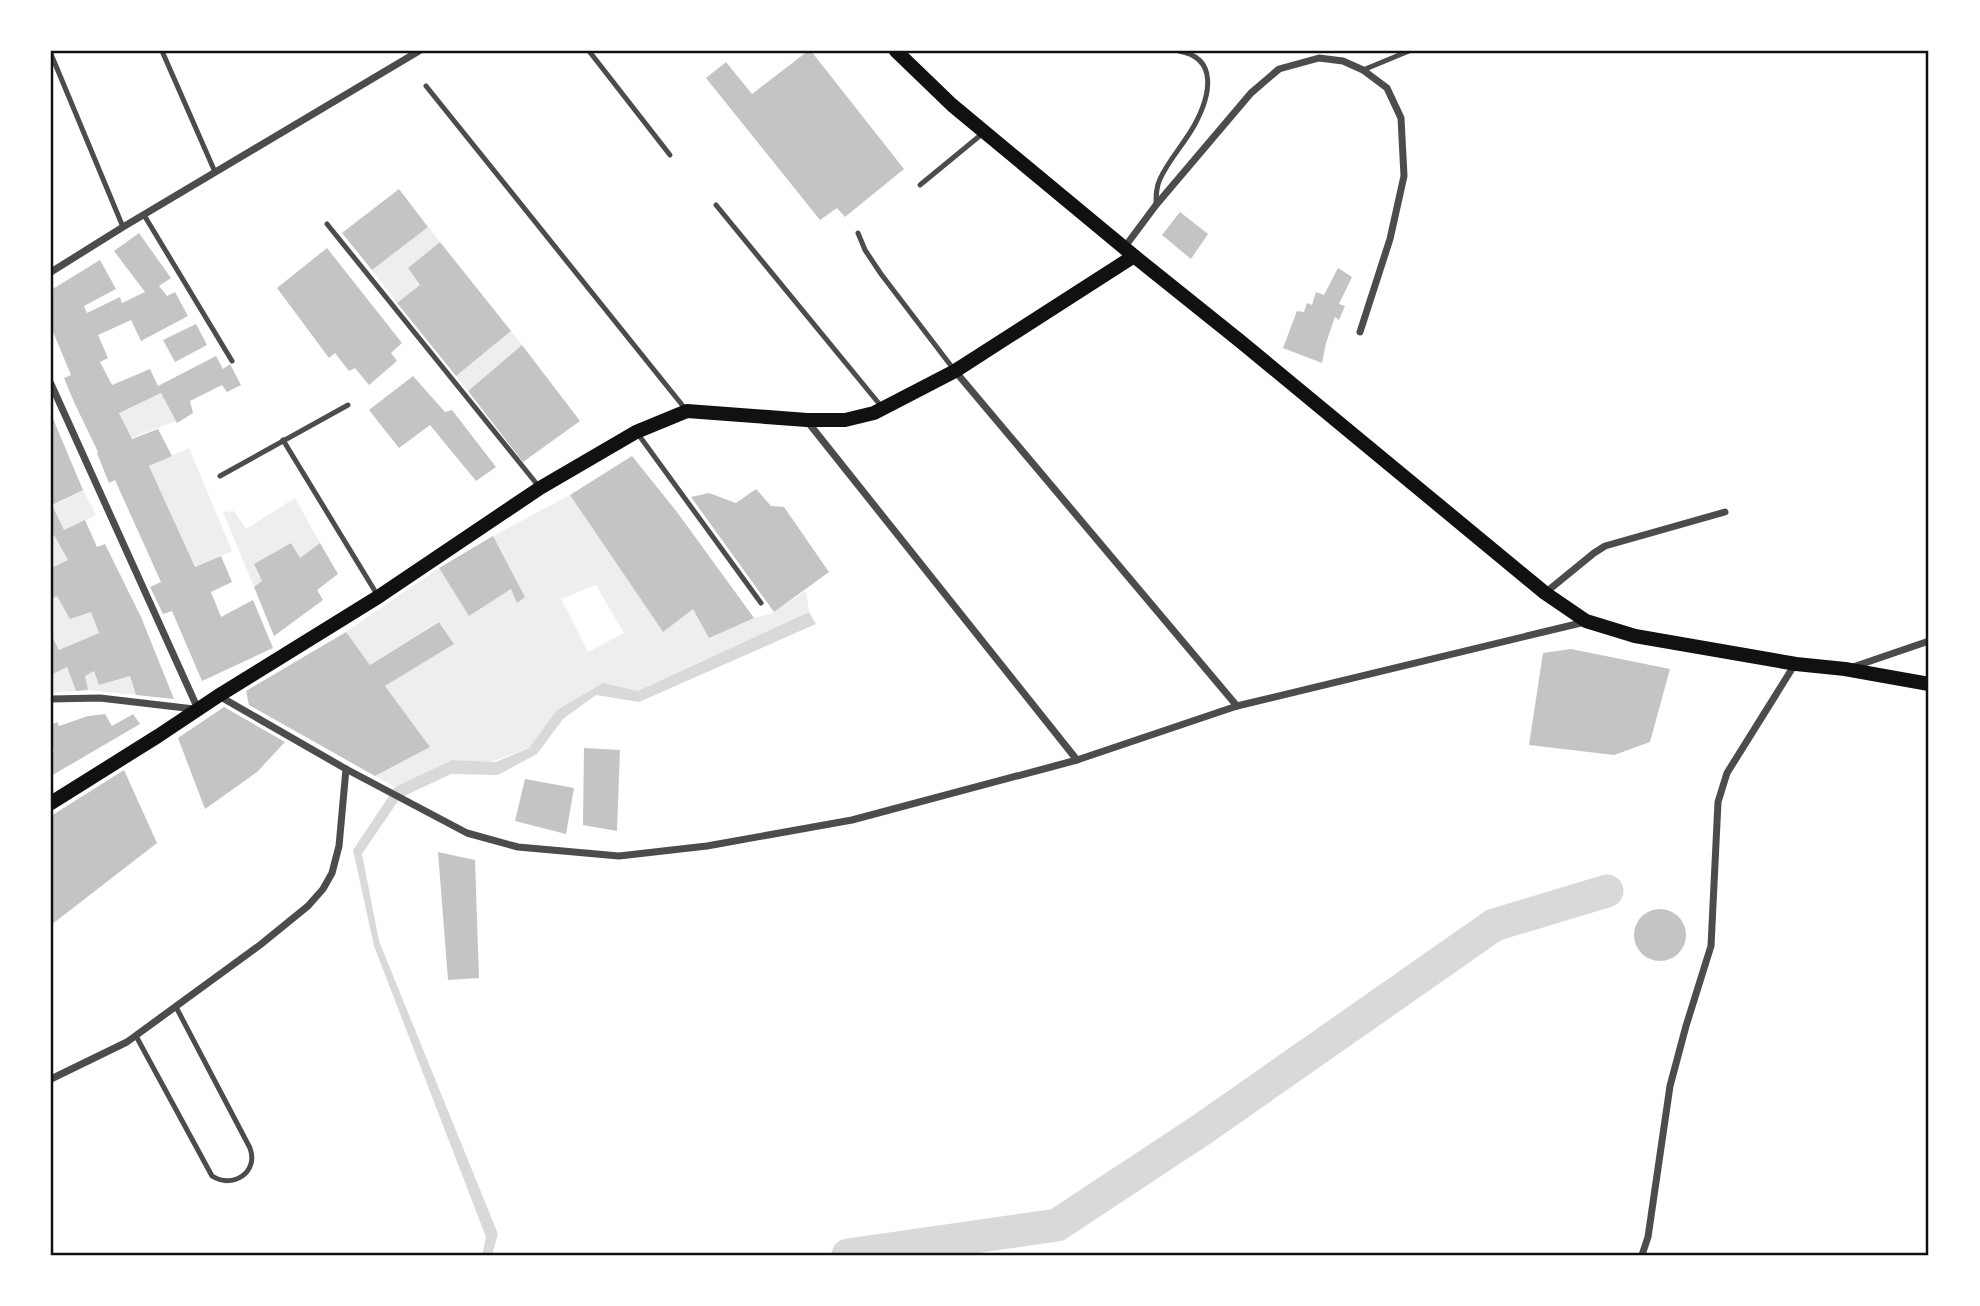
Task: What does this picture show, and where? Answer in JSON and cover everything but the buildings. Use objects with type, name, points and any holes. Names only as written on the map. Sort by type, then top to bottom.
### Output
[{"type":"main road","points":[[896,51],[952,105],[1129,252],[1545,593],[1586,621],[1635,635],[1796,664],[1845,669],[1929,684]]},
{"type":"main road","points":[[51,803],[379,597],[540,488],[636,432],[687,411],[807,420],[845,420],[874,413],[955,370],[1129,252]]},
{"type":"street","points":[[51,272],[419,51]]},
{"type":"street","points":[[1129,252],[1156,205],[1251,93],[1279,69],[1319,58],[1343,61],[1363,70],[1387,88],[1402,118],[1404,176],[1390,239],[1360,332]]},
{"type":"street","points":[[955,370],[1237,706]]},
{"type":"street","points":[[51,384],[198,709]]},
{"type":"street","points":[[807,420],[1077,760]]},
{"type":"street","points":[[1545,593],[1605,547],[1725,512]]},
{"type":"street","points":[[218,696],[346,769],[467,833],[518,847],[619,856],[707,846],[852,820],[1077,760],[1237,706],[1586,621]]},
{"type":"street","points":[[1845,669],[1929,641]]},
{"type":"street","points":[[1642,1255],[1648,1237],[1670,1086],[1711,946],[1718,802],[1727,773],[1796,664]]},
{"type":"street","points":[[51,699],[100,698],[198,709]]},
{"type":"street","points":[[51,1079],[136,1036],[260,946],[308,906],[323,889],[332,873],[339,845],[346,769]]},
{"type":"lane","points":[[162,51],[215,172]]},
{"type":"lane","points":[[589,51],[670,155]]},
{"type":"lane","points":[[1156,205],[1160,179],[1195,123],[1205,100],[1209,78],[1204,63],[1191,53],[1179,51]]},
{"type":"lane","points":[[1363,70],[1409,51]]},
{"type":"lane","points":[[51,54],[123,227]]},
{"type":"lane","points":[[426,86],[687,411]]},
{"type":"lane","points":[[920,185],[985,132]]},
{"type":"lane","points":[[716,205],[883,408]]},
{"type":"lane","points":[[144,215],[232,361]]},
{"type":"lane","points":[[327,224],[540,488]]},
{"type":"lane","points":[[858,233],[881,274],[955,370]]},
{"type":"lane","points":[[220,475],[348,405]]},
{"type":"lane","points":[[636,432],[761,603]]},
{"type":"lane","points":[[283,440],[379,597]]},
{"type":"lane","points":[[136,1036],[212,1176],[220,1181],[228,1181],[246,1172],[252,1165],[250,1148],[176,1007]]},
{"type":"shaded area","points":[[428,227],[440,242],[408,268],[420,285],[397,303],[372,270]]},
{"type":"shaded area","points":[[511,331],[522,345],[468,391],[456,376]]},
{"type":"shaded area","points":[[161,393],[176,421],[131,438],[119,413]]},
{"type":"shaded area","points":[[189,448],[232,551],[195,567],[149,466]]},
{"type":"shaded area","points":[[83,490],[96,515],[64,530],[52,506]]},
{"type":"shaded area","points":[[570,495],[662,631],[693,609],[749,619],[770,614],[806,591],[809,612],[638,691],[603,684],[557,710],[529,748],[491,762],[452,760],[395,787],[375,776],[430,747],[385,686],[454,644],[439,621],[370,665],[346,632],[439,568],[469,616],[511,589],[517,603],[525,597],[493,536]],"holes":[[[596,585],[624,633],[588,652],[561,599]]]},
{"type":"shaded area","points":[[295,498],[320,543],[300,558],[291,543],[254,564],[262,581],[254,587],[223,512],[234,511],[246,529]]},
{"type":"shaded area","points":[[54,535],[68,560],[51,568],[51,536]]},
{"type":"shaded area","points":[[57,596],[91,612],[99,633],[60,650],[51,635],[51,599]]},
{"type":"shaded area","points":[[809,612],[816,624],[639,702],[596,695],[563,719],[537,754],[498,775],[451,774],[400,798],[362,854],[379,941],[498,1234],[492,1255],[482,1255],[486,1237],[374,946],[353,850],[395,787],[452,760],[496,762],[529,748],[557,710],[603,683],[638,691]]},
{"type":"shaded area","points":[[67,667],[76,691],[51,692],[51,675]]},
{"type":"shaded area","points":[[94,671],[99,685],[130,676],[136,695],[88,690],[85,676]]},
{"type":"waterway","points":[[848,1255],[1057,1225],[1201,1130],[1494,925],[1607,891]]}]
